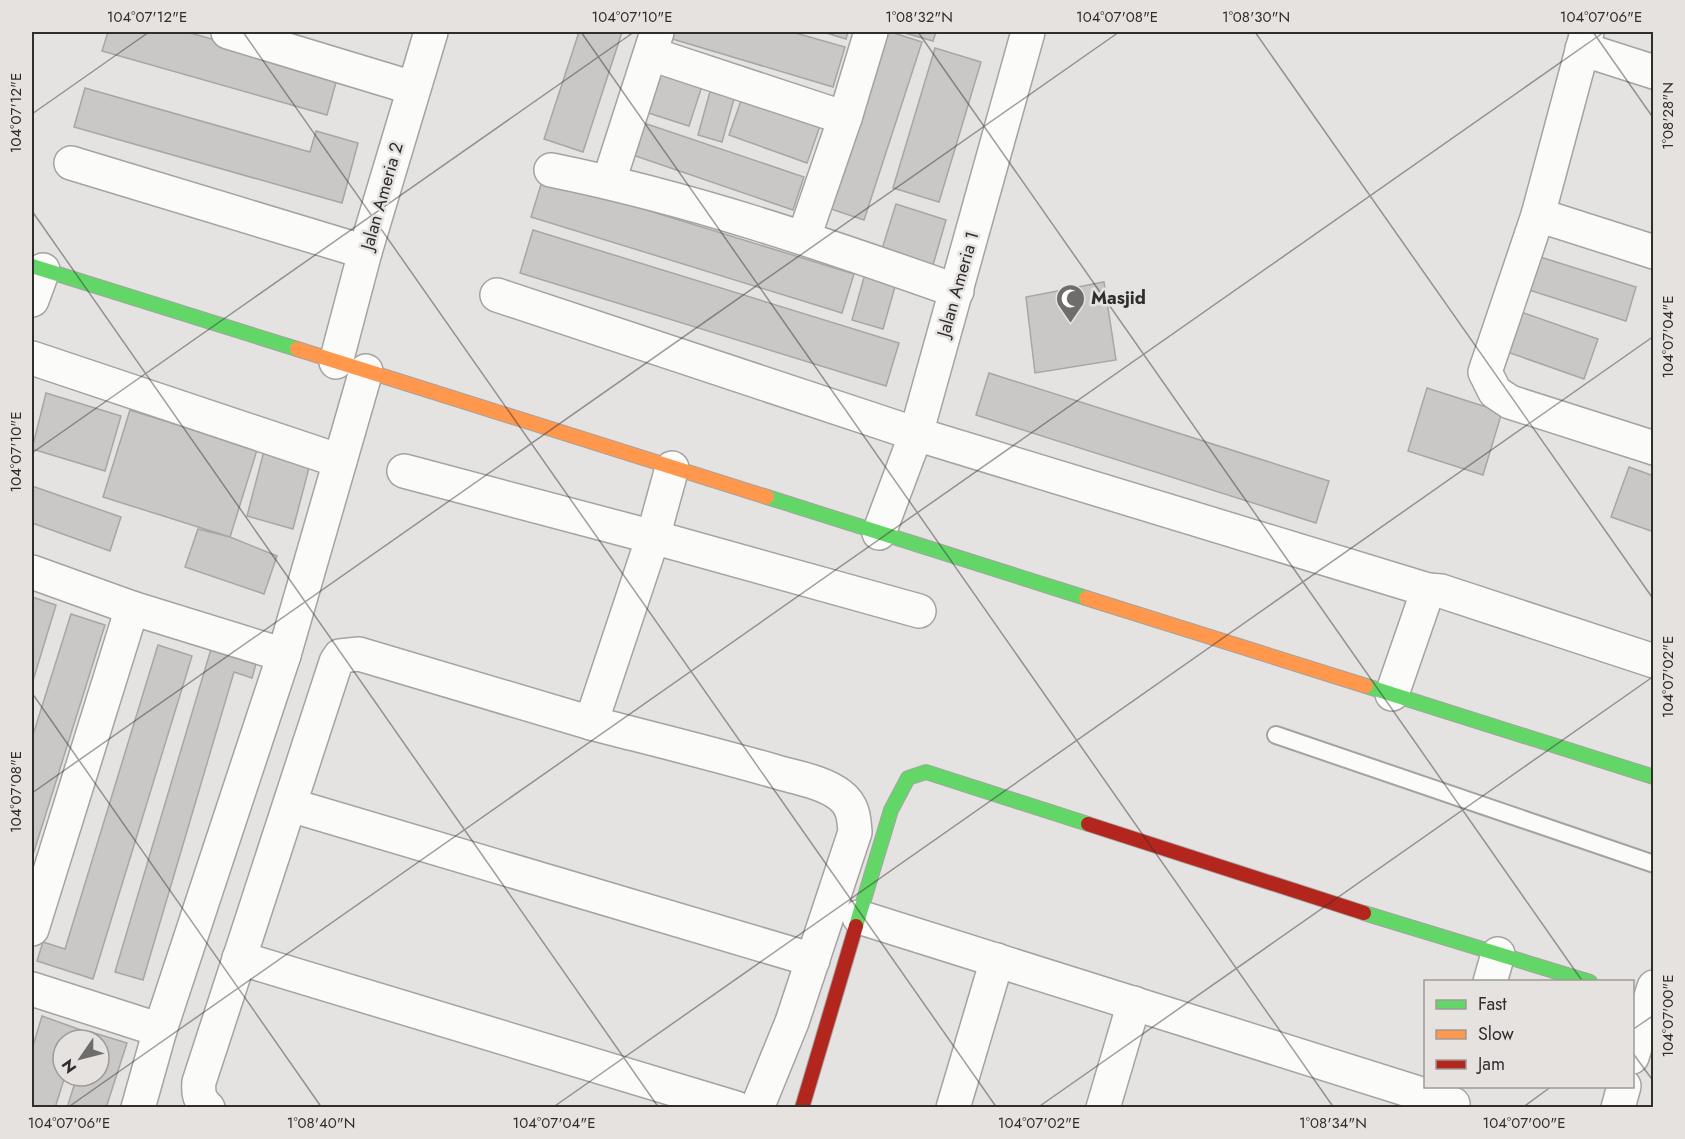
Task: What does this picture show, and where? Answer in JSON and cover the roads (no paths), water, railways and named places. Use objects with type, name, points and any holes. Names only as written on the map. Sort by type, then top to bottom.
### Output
[{"type":"street","name":"Jalan Ameria 2","points":[[336,362],[365,252],[431,32]]},
{"type":"street","points":[[804,237],[845,118],[871,32]]},
{"type":"street","name":"Jalan Ameria 1","points":[[879,533],[916,434],[1028,32]]},
{"type":"street","points":[[243,34],[413,88]]},
{"type":"street","points":[[1653,72],[1585,40],[1538,215],[1485,372],[1495,393],[1510,402],[1653,448]]},
{"type":"street","points":[[609,181],[654,43],[845,118]]},
{"type":"street","points":[[71,163],[365,252]]},
{"type":"street","points":[[551,170],[609,181],[804,237],[957,291]]},
{"type":"street","points":[[1538,215],[1653,252]]},
{"type":"street","points":[[32,300],[37,268],[1653,777]]},
{"type":"street","points":[[497,294],[916,434],[1428,590],[1441,591],[1653,661]]},
{"type":"street","points":[[32,358],[340,461]]},
{"type":"street","points":[[138,1107],[160,1030],[284,654],[366,371]]},
{"type":"street","points":[[591,723],[653,537],[672,468]]},
{"type":"street","points":[[404,471],[919,611]]},
{"type":"street","points":[[32,572],[132,608],[284,654]]},
{"type":"street","points":[[1392,694],[1428,590]]},
{"type":"street","points":[[32,929],[132,608]]},
{"type":"street","points":[[208,1107],[201,1101],[198,1082],[336,662],[340,656],[359,654],[591,723],[826,786],[849,804],[854,815],[855,832],[792,1022],[757,1107]]},
{"type":"street","points":[[802,1107],[891,810],[908,778],[926,772],[1336,904],[1494,968],[1583,980]]},
{"type":"street","points":[[290,806],[813,960]]},
{"type":"street","points":[[859,917],[1134,1003],[1454,1099]]},
{"type":"street","points":[[239,958],[736,1107]]},
{"type":"street","points":[[953,1107],[997,960]]},
{"type":"street","points":[[32,989],[160,1030]]},
{"type":"street","points":[[1634,1049],[1647,995]]},
{"type":"street","points":[[1103,1107],[1134,1003]]},
{"type":"street","points":[[1618,1107],[1623,1088]]},
{"type":"lane","points":[[1276,735],[1653,864]]},
{"type":"place","name":"Masjid","points":[[1070,324]]}]
